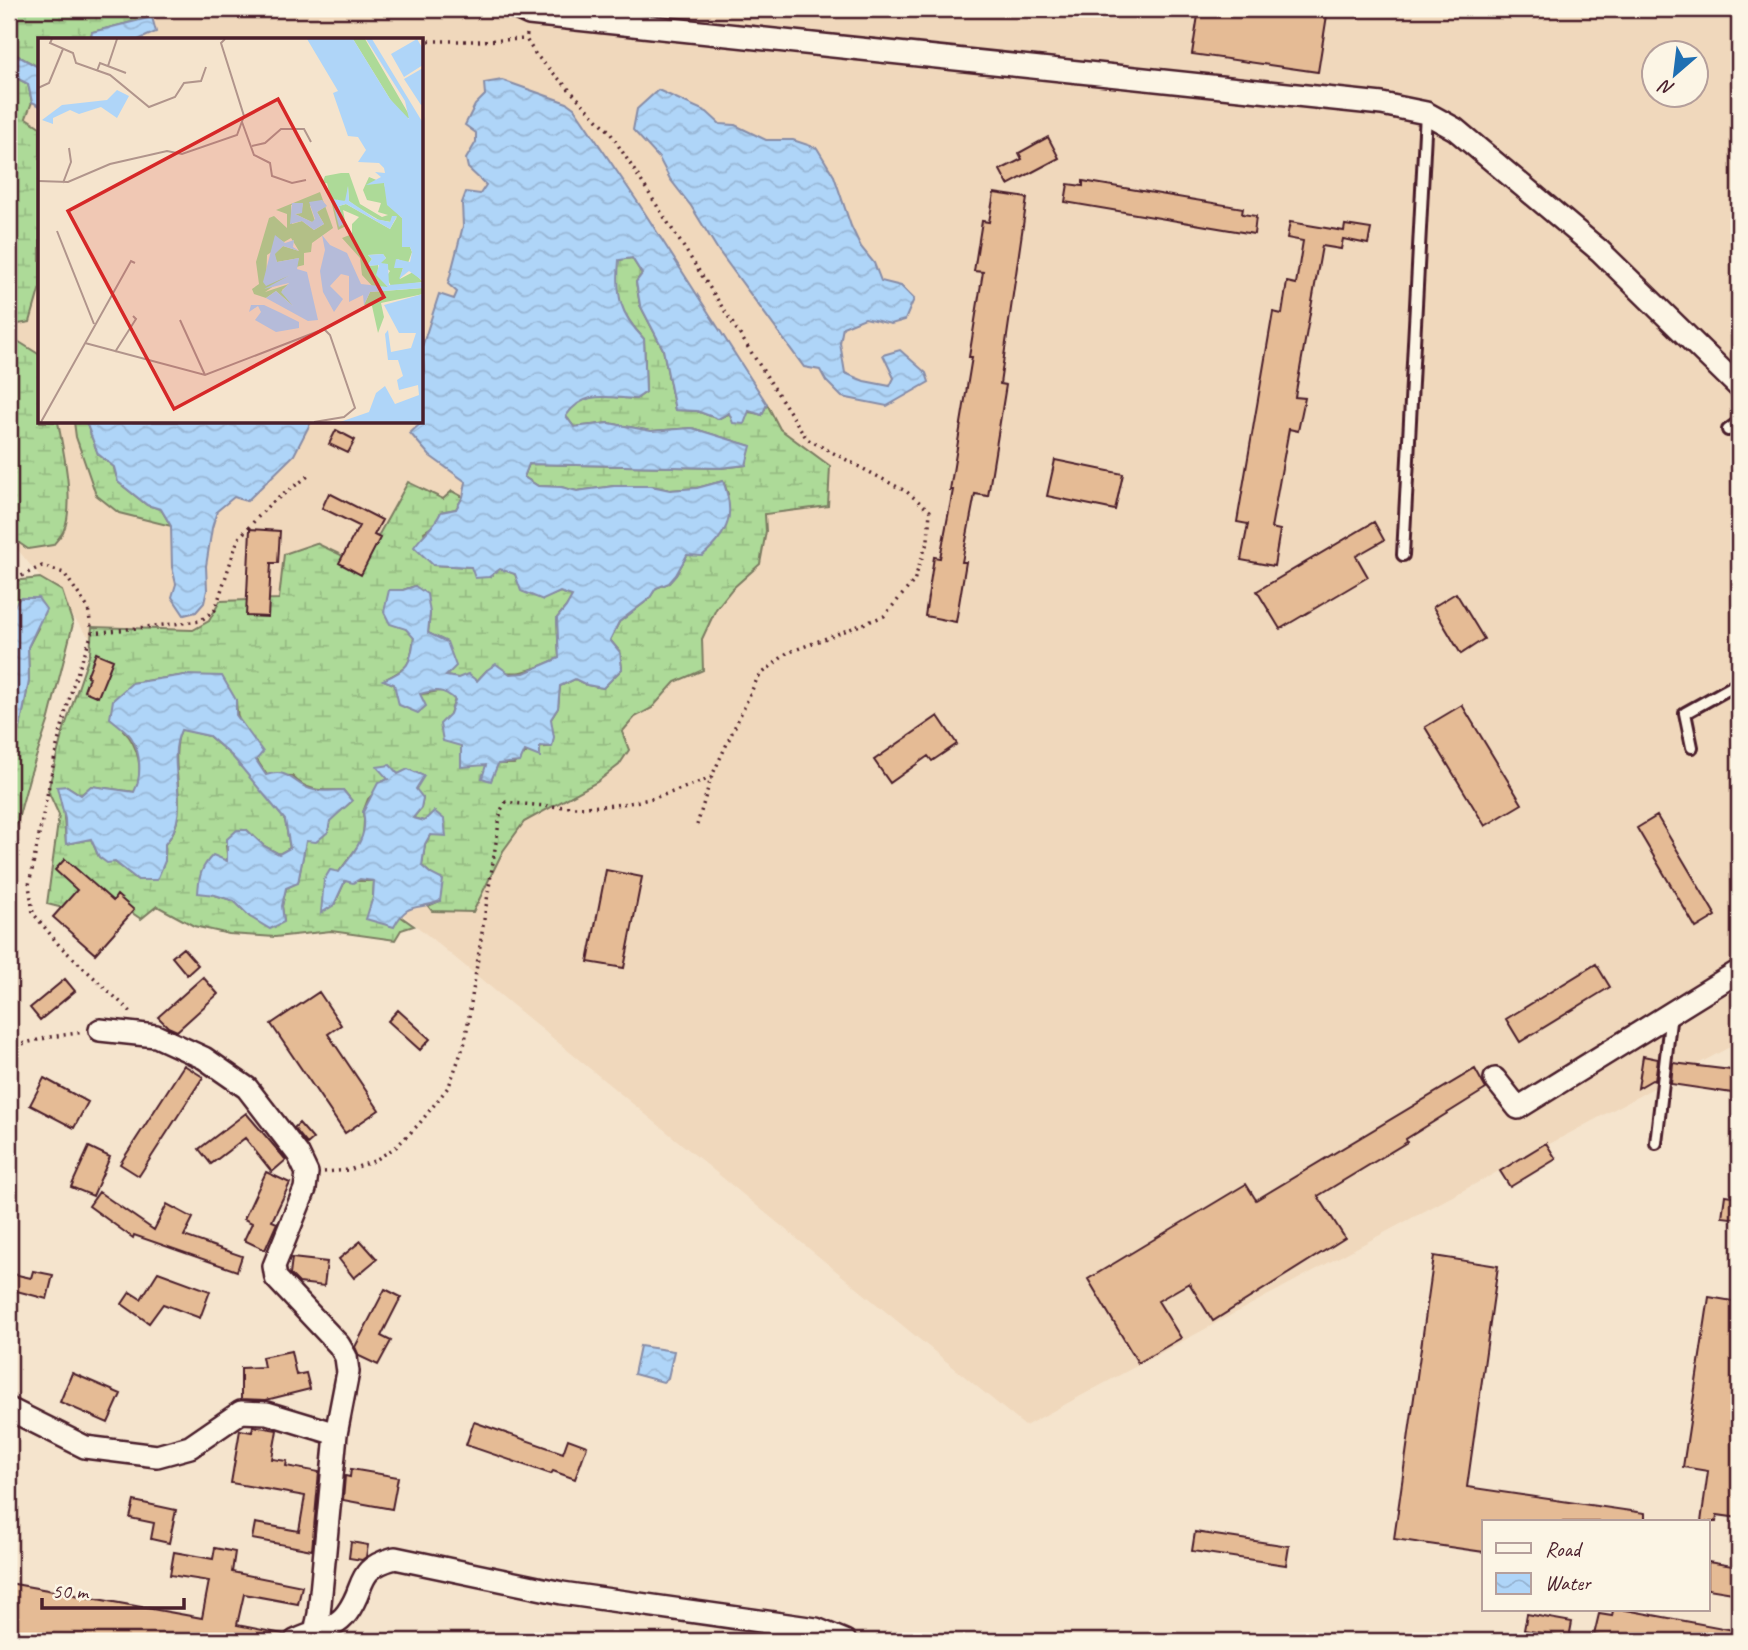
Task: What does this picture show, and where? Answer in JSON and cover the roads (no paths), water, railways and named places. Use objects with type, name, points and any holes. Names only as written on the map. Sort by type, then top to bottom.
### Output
[{"type":"street","points":[[524,11],[1382,104],[1426,113],[1455,129],[1600,251],[1739,387]]},
{"type":"street","points":[[1495,1079],[1518,1108],[1739,971]]},
{"type":"street","points":[[100,1030],[156,1035],[204,1058],[247,1088],[298,1154],[307,1173],[305,1189],[274,1266],[276,1278],[339,1345],[346,1357],[348,1372],[336,1434],[321,1601],[315,1632]]},
{"type":"street","points":[[9,1409],[85,1447],[157,1456],[190,1447],[241,1412],[267,1413],[336,1434]]},
{"type":"street","points":[[295,1641],[334,1626],[347,1612],[363,1577],[377,1563],[395,1559],[562,1593],[816,1629],[845,1641]]},
{"type":"lane","points":[[1404,555],[1426,113]]},
{"type":"lane","points":[[1728,430],[1739,422]]},
{"type":"lane","points":[[1692,747],[1685,713],[1739,683]]},
{"type":"lane","points":[[1656,1143],[1671,1013]]},
{"type":"water","points":[[152,17],[156,32],[142,38],[90,38],[92,32]]},
{"type":"water","points":[[9,51],[38,67],[38,105],[32,102],[28,84],[9,74]]},
{"type":"water","points":[[502,80],[567,103],[574,108],[767,404],[762,415],[749,411],[744,424],[733,423],[729,413],[718,419],[697,411],[675,410],[663,349],[640,305],[636,282],[642,274],[632,258],[619,260],[621,303],[629,321],[644,339],[646,392],[636,399],[589,398],[573,407],[566,416],[574,427],[609,423],[651,431],[692,428],[751,446],[746,465],[720,468],[529,464],[524,477],[538,486],[577,491],[614,486],[651,486],[670,490],[697,488],[723,481],[729,504],[728,523],[711,548],[702,556],[687,555],[669,583],[656,588],[649,599],[619,622],[610,640],[620,652],[622,669],[603,688],[575,679],[560,686],[558,708],[551,719],[554,737],[552,747],[540,746],[540,757],[525,751],[520,762],[498,764],[491,781],[482,778],[486,765],[461,767],[461,746],[443,741],[440,724],[450,714],[455,700],[438,691],[420,694],[426,706],[418,713],[399,705],[394,684],[383,680],[407,665],[414,638],[406,629],[390,624],[384,612],[389,590],[403,590],[415,586],[427,594],[430,613],[428,633],[447,642],[456,666],[446,676],[458,678],[468,674],[477,681],[496,664],[510,674],[524,673],[559,658],[557,618],[572,596],[560,592],[543,600],[521,591],[515,574],[500,569],[489,577],[475,578],[471,567],[433,565],[414,547],[436,522],[441,512],[456,509],[463,497],[466,482],[430,456],[410,433],[420,424],[424,424],[424,341],[439,294],[454,299],[457,292],[448,284],[463,226],[462,203],[466,192],[480,194],[486,185],[468,168],[466,159],[476,142],[476,133],[465,125],[475,105],[485,95],[484,83]]},
{"type":"water","points":[[658,90],[707,112],[720,124],[735,125],[766,140],[793,140],[817,148],[834,176],[861,247],[874,263],[881,281],[901,286],[914,299],[905,320],[891,324],[865,318],[843,327],[840,343],[845,373],[864,381],[890,386],[894,378],[883,355],[900,350],[926,373],[929,382],[887,406],[842,397],[826,381],[820,370],[804,367],[718,250],[659,158],[633,130],[637,109]]},
{"type":"water","points":[[87,424],[310,424],[294,455],[247,501],[234,497],[217,511],[206,566],[207,590],[204,603],[196,612],[184,615],[172,597],[176,584],[172,567],[171,526],[161,509],[147,505],[118,482],[114,467],[98,454]]},
{"type":"water","points":[[20,598],[38,598],[46,609],[28,647],[29,681],[20,728],[9,748],[9,612]]},
{"type":"water","points":[[185,675],[222,676],[236,700],[236,715],[263,752],[256,760],[266,775],[281,773],[314,790],[343,790],[352,801],[330,821],[328,832],[316,842],[306,841],[298,883],[286,888],[282,906],[284,922],[270,929],[250,917],[234,901],[198,893],[203,868],[213,855],[227,861],[227,839],[237,830],[247,830],[264,846],[279,854],[290,848],[285,820],[232,756],[209,736],[181,730],[176,758],[178,817],[174,831],[165,844],[165,861],[157,880],[138,880],[115,862],[107,863],[99,857],[91,839],[66,844],[65,819],[57,787],[67,786],[81,795],[91,786],[134,792],[137,786],[137,750],[129,734],[110,718],[113,700],[132,683]]},
{"type":"water","points":[[390,765],[398,774],[408,769],[424,776],[416,789],[423,798],[421,808],[413,818],[424,821],[434,811],[444,819],[446,836],[430,835],[425,844],[422,866],[443,880],[440,901],[409,910],[394,927],[366,919],[373,897],[374,881],[360,879],[353,883],[345,881],[334,905],[321,913],[324,880],[330,870],[339,872],[354,851],[364,829],[363,812],[378,783],[388,779],[377,767]]},
{"type":"water","points":[[640,1346],[674,1351],[668,1378],[663,1382],[634,1374]]}]
